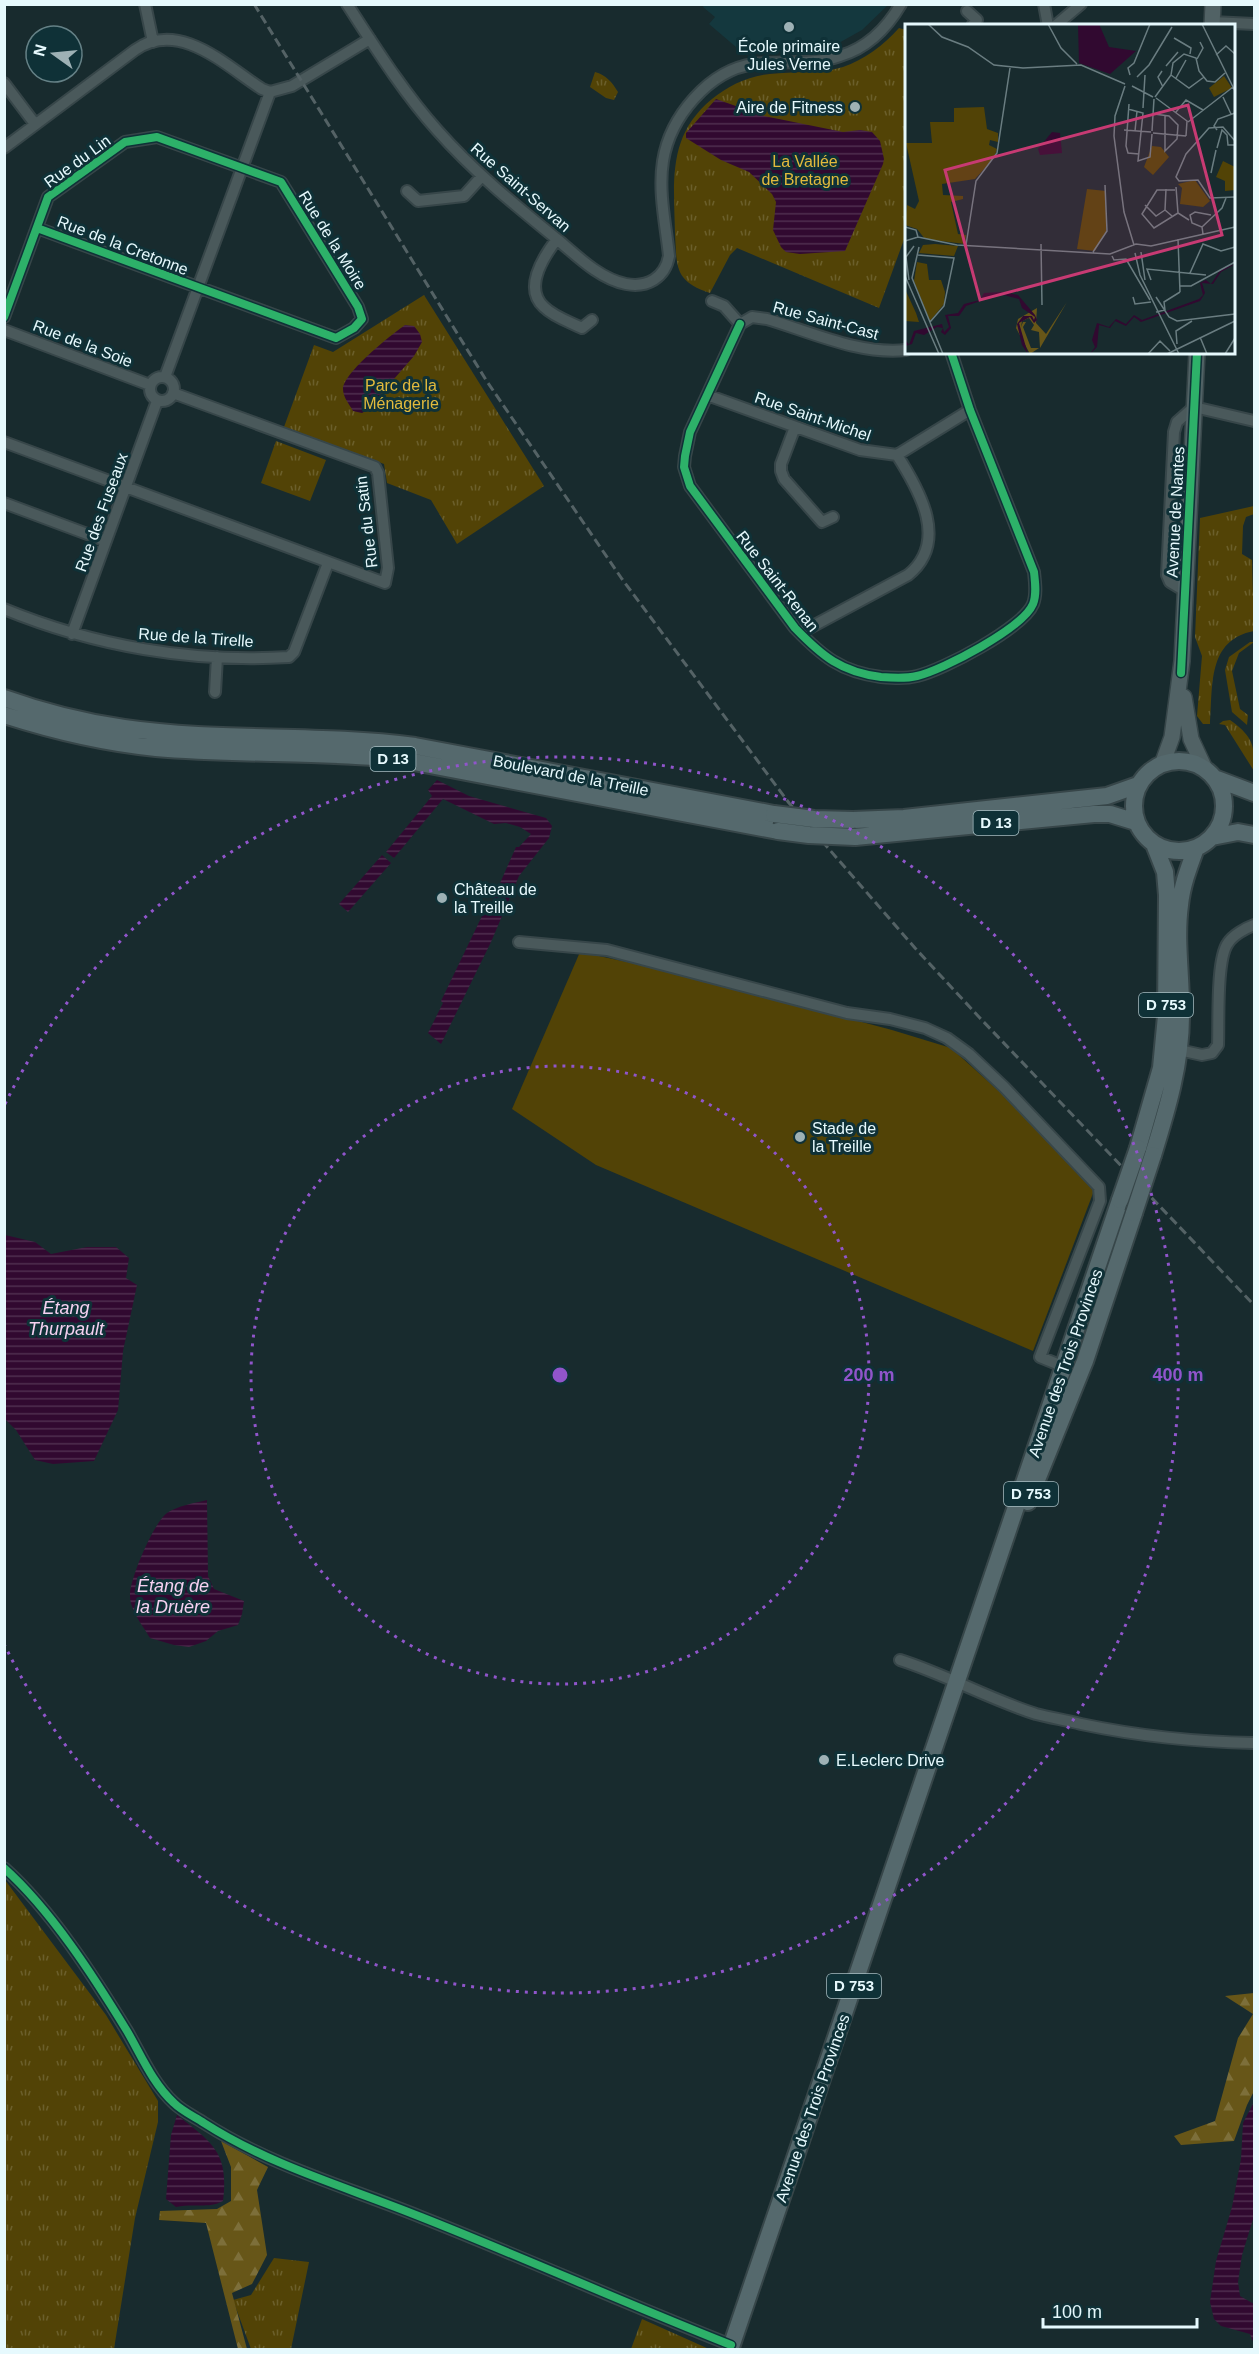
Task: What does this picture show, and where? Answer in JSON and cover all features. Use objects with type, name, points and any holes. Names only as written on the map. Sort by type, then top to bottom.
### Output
[{"type":"main road","points":[[1212,24],[1213,4]]},
{"type":"main road","name":"Avenue de Nantes","points":[[1163,762],[1172,737],[1181,674],[1197,354]]},
{"type":"main road","name":"Avenue de Nantes","points":[[1181,674],[1185,712],[1191,739],[1204,767]]},
{"type":"main road","name":"Boulevard de la Treille","points":[[4,698],[50,713],[124,728],[189,734],[360,739],[415,746],[854,828],[1095,814],[1110,814],[1136,822]]},
{"type":"main road","name":"Boulevard de la Treille","points":[[4,715],[75,735],[158,748],[398,759],[809,835],[904,818],[1107,796],[1138,785]]},
{"type":"main road","points":[[1175,760],[1204,767],[1217,779],[1224,793],[1225,809],[1221,824],[1212,837],[1196,848],[1169,849],[1155,844],[1142,832],[1136,822],[1133,803],[1138,785],[1146,775],[1163,762],[1175,760]]},
{"type":"main road","points":[[1217,779],[1254,793]]},
{"type":"main road","points":[[1212,837],[1238,832],[1254,835]]},
{"type":"main road","name":"D 753","points":[[1145,1152],[1161,1068],[1166,1016],[1167,896],[1165,872],[1155,844]]},
{"type":"main road","name":"D 753","points":[[1145,1152],[1172,1090],[1179,1050],[1180,906],[1186,873],[1196,848]]},
{"type":"main road","name":"Avenue des Trois Provinces","points":[[731,2347],[1120,1200],[1145,1152]]},
{"type":"main road","name":"Avenue des Trois Provinces","points":[[976,1628],[1085,1361],[1134,1213],[1145,1152]]},
{"type":"street","points":[[145,4],[153,42]]},
{"type":"street","name":"Rue Saint-Servan","points":[[347,4],[436,129],[482,177],[521,212],[605,275],[625,284],[641,285],[663,274],[669,256],[662,178],[663,160],[673,128],[686,109],[707,87],[735,70],[752,65],[839,57],[855,50],[882,31],[901,4]]},
{"type":"street","points":[[1044,4],[1048,24]]},
{"type":"street","points":[[1057,24],[1081,4]]},
{"type":"street","points":[[967,11],[977,20],[974,24]]},
{"type":"street","points":[[1212,24],[1254,24]]},
{"type":"street","points":[[4,148],[140,47],[153,42],[173,39],[187,42],[204,50],[270,92],[292,86],[370,39]]},
{"type":"street","points":[[4,83],[35,124]]},
{"type":"street","points":[[165,377],[270,92]]},
{"type":"street","name":"Rue du Lin","points":[[4,317],[48,197],[125,142],[158,137],[242,168]]},
{"type":"street","name":"Rue de la Moire","points":[[198,288],[336,338],[354,328],[362,319],[358,307],[281,182],[242,168]]},
{"type":"street","points":[[407,191],[418,201],[464,196],[482,177]]},
{"type":"street","name":"Rue de la Cretonne","points":[[37,228],[198,288]]},
{"type":"street","points":[[557,239],[536,272],[537,295],[542,306],[582,328],[592,321]]},
{"type":"street","points":[[712,301],[724,306],[740,324]]},
{"type":"street","name":"Rue Saint-Cast","points":[[740,324],[752,318],[767,319],[866,349],[894,352],[905,350]]},
{"type":"street","name":"Rue Saint-Renan","points":[[740,324],[690,432],[684,467],[690,486],[800,633],[820,652],[841,667],[868,675],[903,678],[922,675],[946,665],[1010,629],[1033,604],[1036,590],[1034,572],[970,410],[952,354]]},
{"type":"street","name":"Rue de la Soie","points":[[4,330],[150,385]]},
{"type":"street","points":[[158,377],[165,377],[173,385],[173,393],[169,399],[158,401],[151,396],[150,385],[158,377]]},
{"type":"street","name":"Rue du Satin","points":[[4,442],[385,583],[387,560],[378,473],[375,468],[173,393]]},
{"type":"street","name":"Rue Saint-Michel","points":[[707,395],[860,450],[897,455]]},
{"type":"street","name":"Rue des Fuseaux","points":[[72,634],[158,401]]},
{"type":"street","points":[[1194,407],[1254,421]]},
{"type":"street","points":[[800,633],[908,575],[917,567],[923,558],[929,540],[927,517],[907,471],[897,455],[970,410]]},
{"type":"street","points":[[795,428],[781,464],[784,479],[822,522],[833,517]]},
{"type":"street","points":[[4,503],[106,541]]},
{"type":"street","name":"Rue de la Tirelle","points":[[4,609],[72,634],[133,648],[218,657],[290,657],[294,652],[328,563]]},
{"type":"street","points":[[215,692],[218,657]]},
{"type":"street","points":[[1179,1050],[1202,1054],[1212,1053],[1218,1045],[1222,956],[1228,942],[1246,928],[1254,925]]},
{"type":"street","points":[[519,942],[607,950],[847,1013],[907,1023],[947,1038],[969,1054],[1004,1087],[1099,1187],[1100,1201],[1040,1357],[1073,1370],[1085,1361]]},
{"type":"street","points":[[900,1660],[1038,1714],[1111,1730],[1209,1742],[1254,1743]]},
{"type":"street","points":[[4,1868],[42,1908],[82,1962],[127,2031],[151,2074],[174,2103],[218,2132],[274,2162],[513,2253],[731,2347]]},
{"type":"shaded area","name":"École primaire Jules Verne","points":[[704,4],[888,5],[862,30],[837,44],[818,48],[765,52],[749,44],[736,47],[709,24],[715,17],[703,7]]},
{"type":"green space","name":"La Vallée de Bretagne","points":[[899,28],[905,30],[905,237],[879,308],[737,248],[730,255],[710,293],[690,283],[684,278],[677,264],[674,178],[680,144],[697,113],[718,94],[746,79],[770,74],[825,71],[843,67],[873,51]]},
{"type":"green space","points":[[595,72],[606,77],[616,88],[618,92],[614,100],[606,98],[590,87]]},
{"type":"green space","name":"Parc de la Ménagerie","points":[[424,295],[544,486],[457,544],[431,500],[387,483],[384,464],[284,427],[314,345],[333,352]]},
{"type":"green space","points":[[276,441],[326,460],[310,501],[261,483]]},
{"type":"green space","points":[[1254,506],[1254,514],[1246,517],[1243,526],[1242,554],[1252,560],[1254,631],[1239,636],[1220,654],[1213,680],[1210,724],[1203,724],[1197,716],[1202,656],[1195,637],[1200,518]]},
{"type":"green space","points":[[1250,642],[1254,642],[1239,653],[1232,671],[1240,709],[1248,715],[1247,725],[1232,712],[1225,670],[1229,657]]},
{"type":"green space","points":[[1230,720],[1251,741],[1254,771],[1225,725],[1219,724]]},
{"type":"green space","name":"Stade de la Treille","points":[[580,952],[674,972],[951,1048],[1010,1101],[1095,1188],[1033,1351],[596,1165],[512,1109]]},
{"type":"green space","points":[[5,1880],[106,2015],[158,2101],[158,2122],[135,2218],[114,2349],[5,2349]]},
{"type":"green space","points":[[1254,1993],[1254,2091],[1234,2141],[1181,2145],[1174,2136],[1215,2121],[1238,2038],[1253,2014],[1225,1996]]},
{"type":"green space","points":[[221,2141],[268,2167],[257,2190],[267,2255],[252,2284],[232,2293],[247,2349],[238,2349],[206,2223],[159,2220],[160,2211],[217,2209],[231,2201],[231,2167]]},
{"type":"green space","points":[[274,2258],[309,2262],[291,2349],[251,2349],[233,2300],[251,2295]]},
{"type":"green space","points":[[642,2319],[709,2349],[631,2349]]},
{"type":"water","points":[[716,99],[764,116],[843,132],[860,130],[872,132],[880,141],[883,164],[845,251],[800,254],[786,252],[773,230],[776,202],[772,194],[749,172],[721,160],[686,138],[686,133]]},
{"type":"water","points":[[405,325],[414,326],[420,334],[422,342],[414,356],[367,410],[362,413],[353,411],[344,395],[345,382],[369,354]]},
{"type":"water","points":[[437,780],[469,796],[546,818],[552,826],[549,838],[519,876],[491,942],[441,1044],[428,1033],[443,1003],[441,1001],[483,914],[486,915],[516,847],[519,847],[531,834],[520,827],[506,823],[494,824],[443,799],[394,858],[386,852],[432,796],[428,790]]},
{"type":"water","points":[[382,855],[391,863],[348,912],[339,904]]},
{"type":"water","name":"Étang Thurpault","points":[[5,1235],[35,1242],[51,1254],[87,1247],[116,1247],[129,1258],[126,1278],[137,1285],[123,1351],[118,1410],[94,1461],[53,1464],[35,1460],[16,1430],[5,1419]]},
{"type":"water","name":"Étang de la Druère","points":[[207,1500],[208,1576],[214,1589],[244,1601],[238,1625],[218,1631],[206,1641],[189,1647],[150,1638],[134,1612],[130,1596],[143,1552],[167,1513]]},
{"type":"water","points":[[1254,2102],[1254,2216],[1242,2255],[1238,2282],[1240,2296],[1254,2304],[1254,2344],[1250,2334],[1221,2326],[1214,2319],[1210,2302],[1216,2261],[1232,2207],[1241,2159],[1243,2123]]},
{"type":"water","points":[[177,2115],[216,2150],[223,2171],[223,2201],[212,2205],[176,2207],[166,2199],[171,2135]]},
{"type":"railway","points":[[254,4],[486,380],[622,579],[789,803],[915,948],[1254,1305]]},
{"type":"cycle path","points":[[4,317],[48,197],[125,142],[157,137],[281,182],[358,307],[362,319],[354,328],[336,338],[37,228]]},
{"type":"cycle path","points":[[740,324],[690,432],[684,467],[690,486],[795,628],[824,654],[843,667],[881,677],[917,676],[945,666],[981,647],[1014,625],[1026,614],[1034,600],[1034,572],[970,410],[952,354]]},
{"type":"cycle path","points":[[1181,673],[1197,354]]},
{"type":"cycle path","points":[[4,1868],[38,1904],[71,1945],[114,2010],[154,2078],[177,2106],[230,2138],[283,2164],[460,2233],[731,2345]]},
{"type":"place","name":"École primaire Jules Verne","points":[[789,27]]},
{"type":"place","name":"Aire de Fitness","points":[[855,107]]},
{"type":"place","name":"Château de la Treille","points":[[442,898]]},
{"type":"place","name":"Stade de la Treille","points":[[800,1137]]},
{"type":"place","name":"E.Leclerc Drive","points":[[824,1760]]}]
